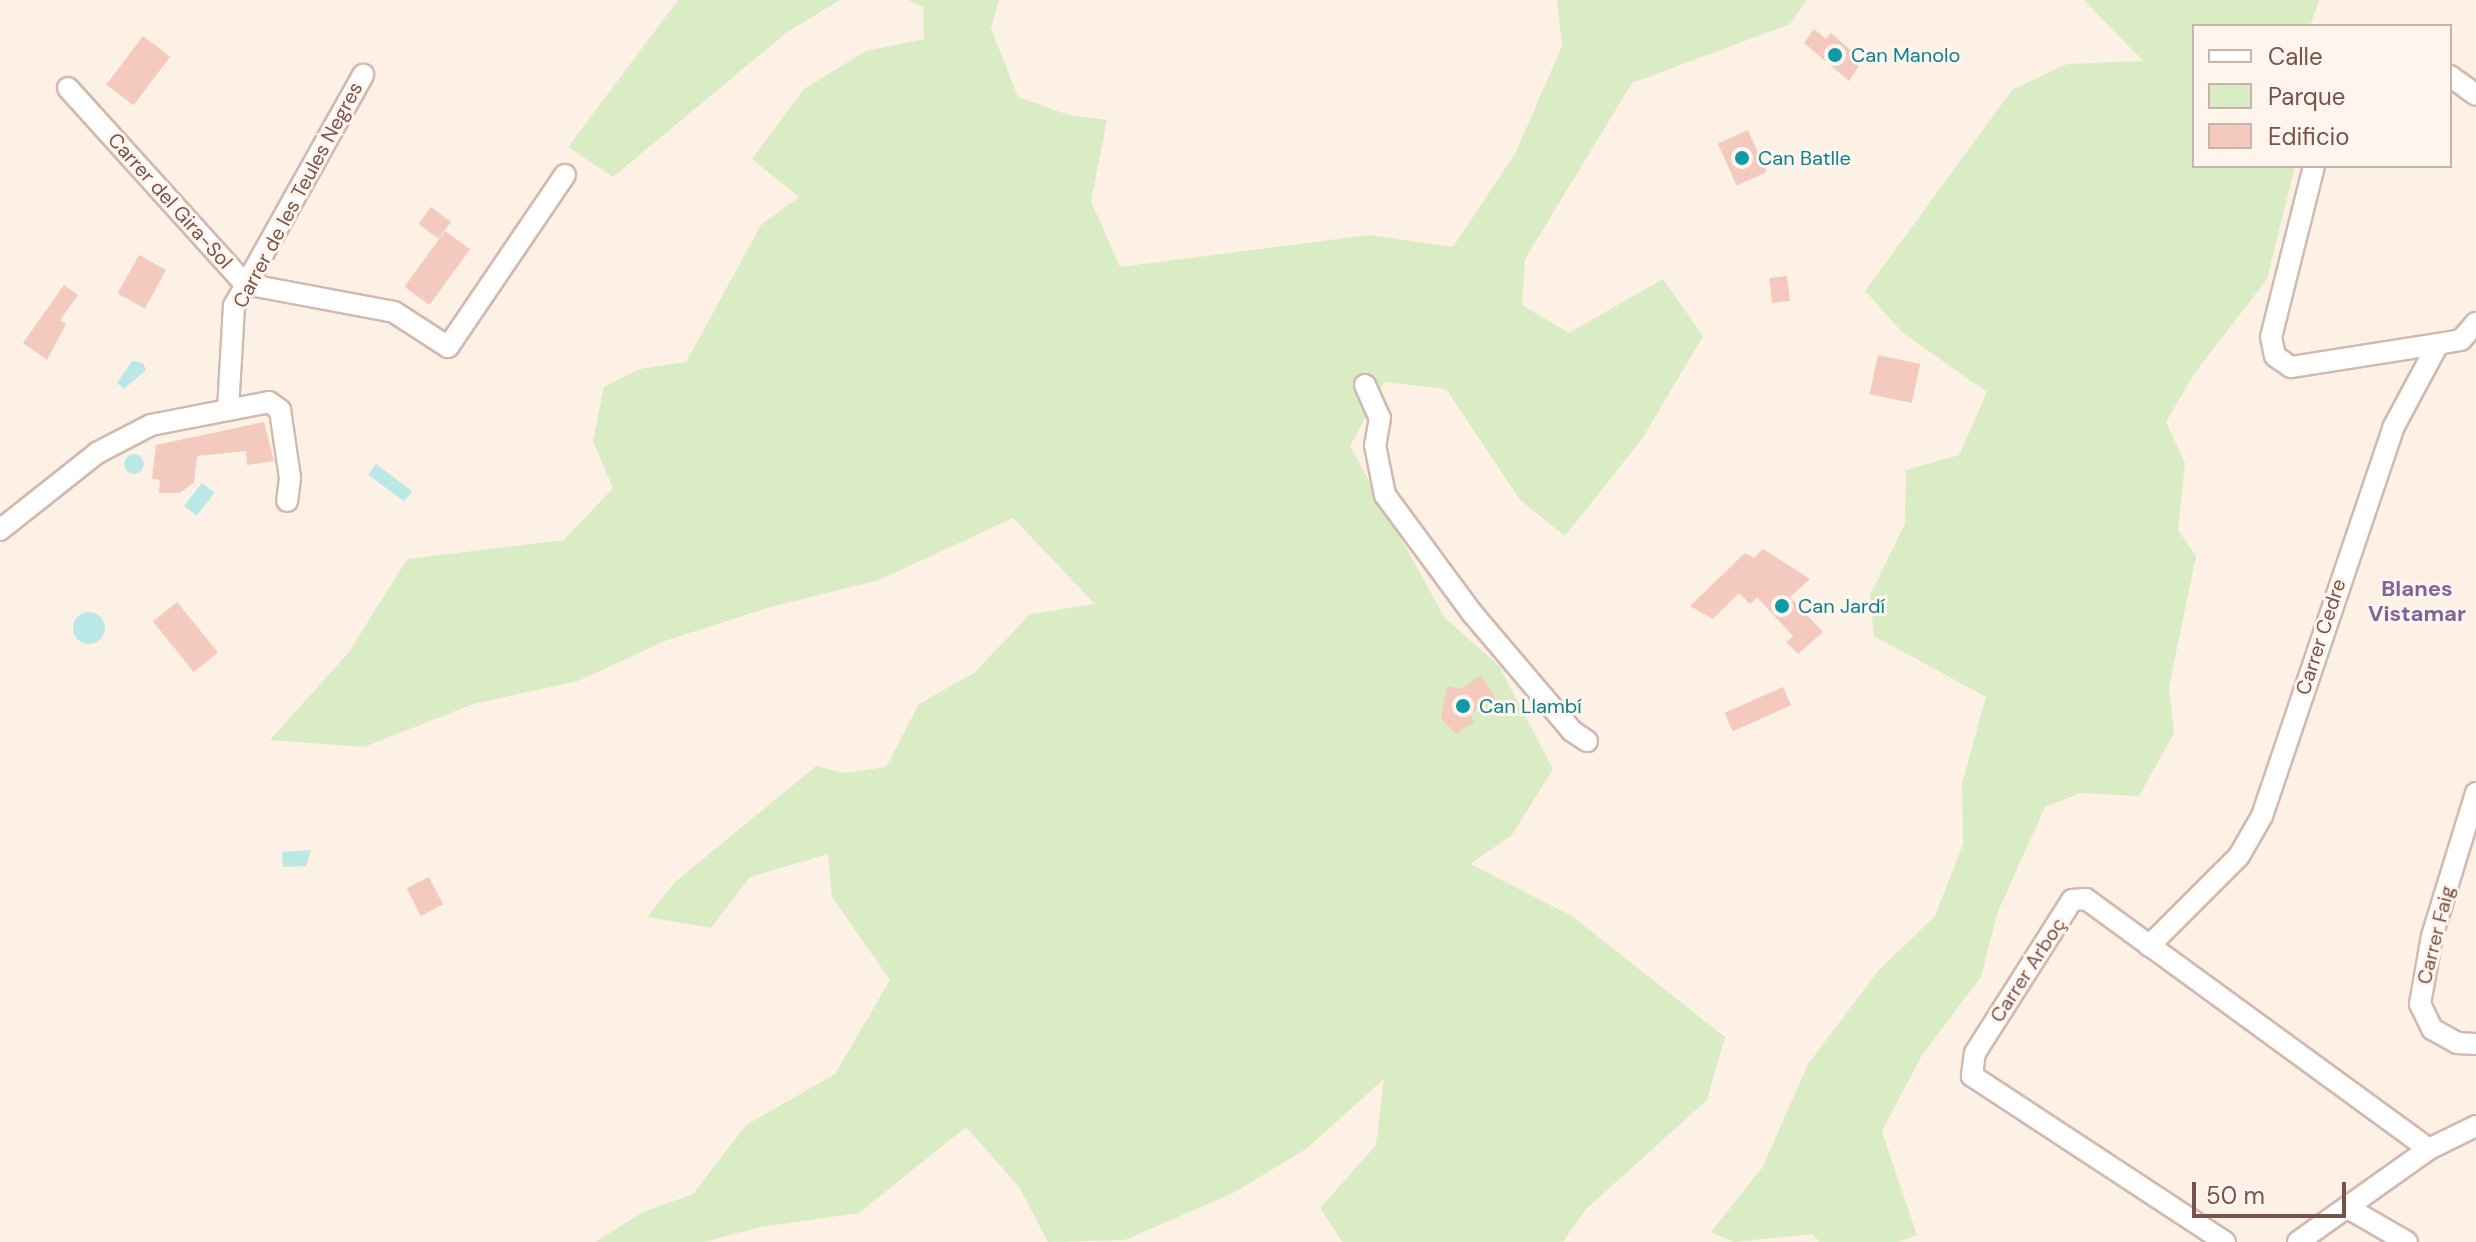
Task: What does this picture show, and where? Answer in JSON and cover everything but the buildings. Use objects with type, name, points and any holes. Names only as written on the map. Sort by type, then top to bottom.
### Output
[{"type":"street","name":"Carrer de les Teules Negres","points":[[228,410],[234,306],[363,75]]},
{"type":"street","points":[[2452,77],[2476,95]]},
{"type":"street","name":"Carrer del Gira-Sol","points":[[68,88],[245,284],[394,312],[448,347],[565,175]]},
{"type":"street","points":[[2313,168],[2271,337],[2275,356],[2291,367],[2438,344],[2468,339],[2476,323]]},
{"type":"street","name":"Carrer Cedre","points":[[2149,946],[2239,856],[2262,816],[2393,428],[2438,344]]},
{"type":"street","points":[[1365,385],[1380,418],[1375,445],[1385,495],[1472,613],[1572,731],[1587,741]]},
{"type":"street","points":[[0,530],[97,453],[151,425],[269,402],[280,410],[290,478],[287,501]]},
{"type":"street","name":"Carrer Faig","points":[[2476,793],[2432,936],[2420,1004],[2432,1029],[2457,1043],[2476,1044]]},
{"type":"street","name":"Carrer Arboç","points":[[2225,1242],[1972,1076],[1975,1053],[2072,900],[2086,899],[2429,1149]]},
{"type":"street","points":[[2298,1242],[2429,1149],[2476,1126]]},
{"type":"street","points":[[2348,1208],[2407,1242]]},
{"type":"green space","points":[[678,0],[840,0],[786,33],[613,177],[568,147]]},
{"type":"green space","points":[[908,0],[999,0],[991,28],[1018,97],[1069,115],[1107,120],[1091,201],[1120,267],[1369,235],[1453,247],[1516,152],[1562,46],[1557,0],[1807,0],[1790,24],[1632,83],[1525,259],[1522,305],[1569,333],[1663,279],[1703,336],[1642,439],[1565,536],[1520,500],[1446,389],[1385,382],[1350,446],[1445,618],[1499,666],[1553,769],[1512,835],[1470,864],[1572,916],[1725,1037],[1707,1100],[1585,1210],[1563,1242],[1342,1242],[1320,1208],[1376,1145],[1384,1079],[1306,1149],[1233,1193],[1125,1240],[1048,1242],[1019,1187],[966,1127],[859,1213],[761,1227],[703,1242],[595,1242],[643,1212],[693,1194],[746,1125],[835,1074],[890,980],[832,897],[828,854],[750,877],[711,928],[647,917],[675,882],[816,766],[844,773],[886,767],[919,704],[974,673],[1030,614],[1095,604],[1013,518],[879,580],[767,608],[665,641],[578,681],[473,704],[364,747],[270,740],[349,652],[407,559],[564,540],[613,488],[593,441],[604,387],[640,369],[686,362],[761,225],[799,197],[752,159],[804,89],[866,51],[924,39],[923,7]]},
{"type":"green space","points":[[2084,0],[2319,0],[2311,24],[2192,24],[2192,168],[2295,168],[2267,279],[2194,374],[2166,422],[2185,463],[2178,530],[2196,556],[2169,687],[2174,733],[2139,796],[2081,793],[2045,807],[1997,914],[1981,977],[1922,1055],[1882,1131],[1917,1235],[1898,1242],[1820,1242],[1812,1234],[1734,1242],[1711,1232],[1762,1168],[1808,1064],[1878,971],[1935,916],[1963,844],[1962,783],[1986,697],[1874,636],[1870,595],[1905,524],[1906,470],[1959,455],[1987,392],[1903,333],[1865,291],[2012,90],[2067,64],[2143,61]]},
{"type":"water","points":[[132,361],[143,363],[146,370],[124,389],[117,383]]},
{"type":"water","points":[[134,454],[141,457],[144,464],[141,471],[134,474],[127,471],[124,464],[127,457]]},
{"type":"water","points":[[376,464],[412,491],[404,501],[368,474]]},
{"type":"water","points":[[202,483],[215,493],[197,516],[184,506]]},
{"type":"water","points":[[89,612],[101,616],[105,628],[101,640],[89,644],[77,640],[73,628],[77,616]]},
{"type":"water","points":[[311,850],[306,866],[283,867],[282,852]]},
{"type":"place","name":"Can Manolo","points":[[1835,55]]},
{"type":"place","name":"Can Batlle","points":[[1742,158]]},
{"type":"place","name":"Can Jardí","points":[[1782,606]]},
{"type":"place","name":"Can Llambí","points":[[1463,706]]},
{"type":"district","name":"Blanes Vistamar","points":[[2417,600]]}]
